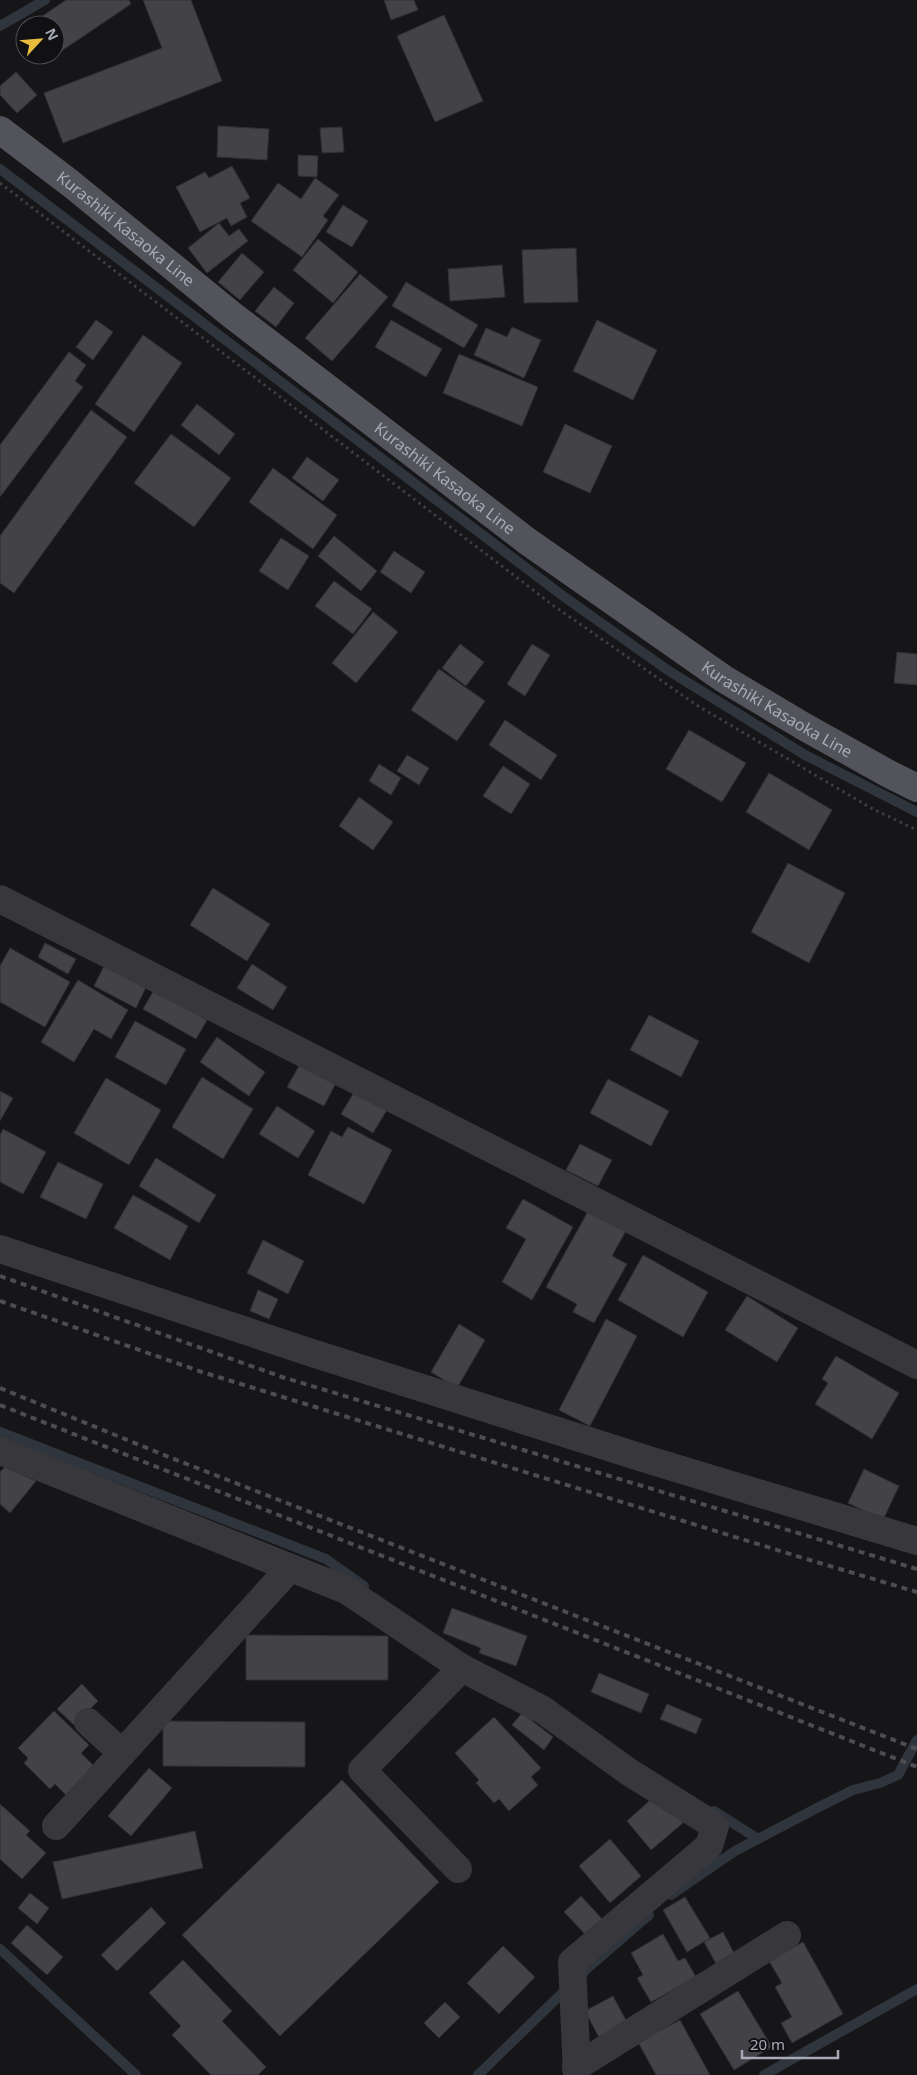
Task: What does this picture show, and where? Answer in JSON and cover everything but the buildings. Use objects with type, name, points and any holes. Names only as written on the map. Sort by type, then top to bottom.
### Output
[{"type":"main road","name":"Kurashiki Kasaoka Line","points":[[0,130],[70,183],[232,315],[527,541],[724,679],[812,731],[917,788]]},
{"type":"street","points":[[0,899],[917,1365]]},
{"type":"street","points":[[0,1249],[318,1356],[649,1460],[917,1540]]},
{"type":"street","points":[[0,1451],[346,1590],[462,1668],[543,1710],[629,1772],[715,1826],[709,1846],[572,1962],[576,2071]]},
{"type":"street","points":[[56,1826],[290,1568]]},
{"type":"street","points":[[458,1869],[362,1770],[462,1668]]},
{"type":"street","points":[[88,1722],[122,1753]]},
{"type":"street","points":[[576,2071],[786,1935]]},
{"type":"waterway","points":[[0,26],[45,0]]},
{"type":"waterway","points":[[0,169],[563,596],[669,671],[805,755],[917,812]]},
{"type":"waterway","points":[[0,1432],[326,1559],[364,1586]]},
{"type":"waterway","points":[[671,1895],[735,1851],[853,1790],[880,1783],[898,1775],[917,1740]]},
{"type":"waterway","points":[[714,1811],[758,1839]]},
{"type":"waterway","points":[[478,2075],[590,1966],[649,1915]]},
{"type":"waterway","points":[[0,1949],[136,2075]]},
{"type":"waterway","points":[[764,2075],[917,1989]]},
{"type":"railway","points":[[0,1276],[282,1377],[917,1569]]},
{"type":"railway","points":[[0,1301],[202,1372],[917,1592]]},
{"type":"railway","points":[[0,1388],[169,1457],[917,1749]]},
{"type":"railway","points":[[0,1405],[917,1767]]}]
